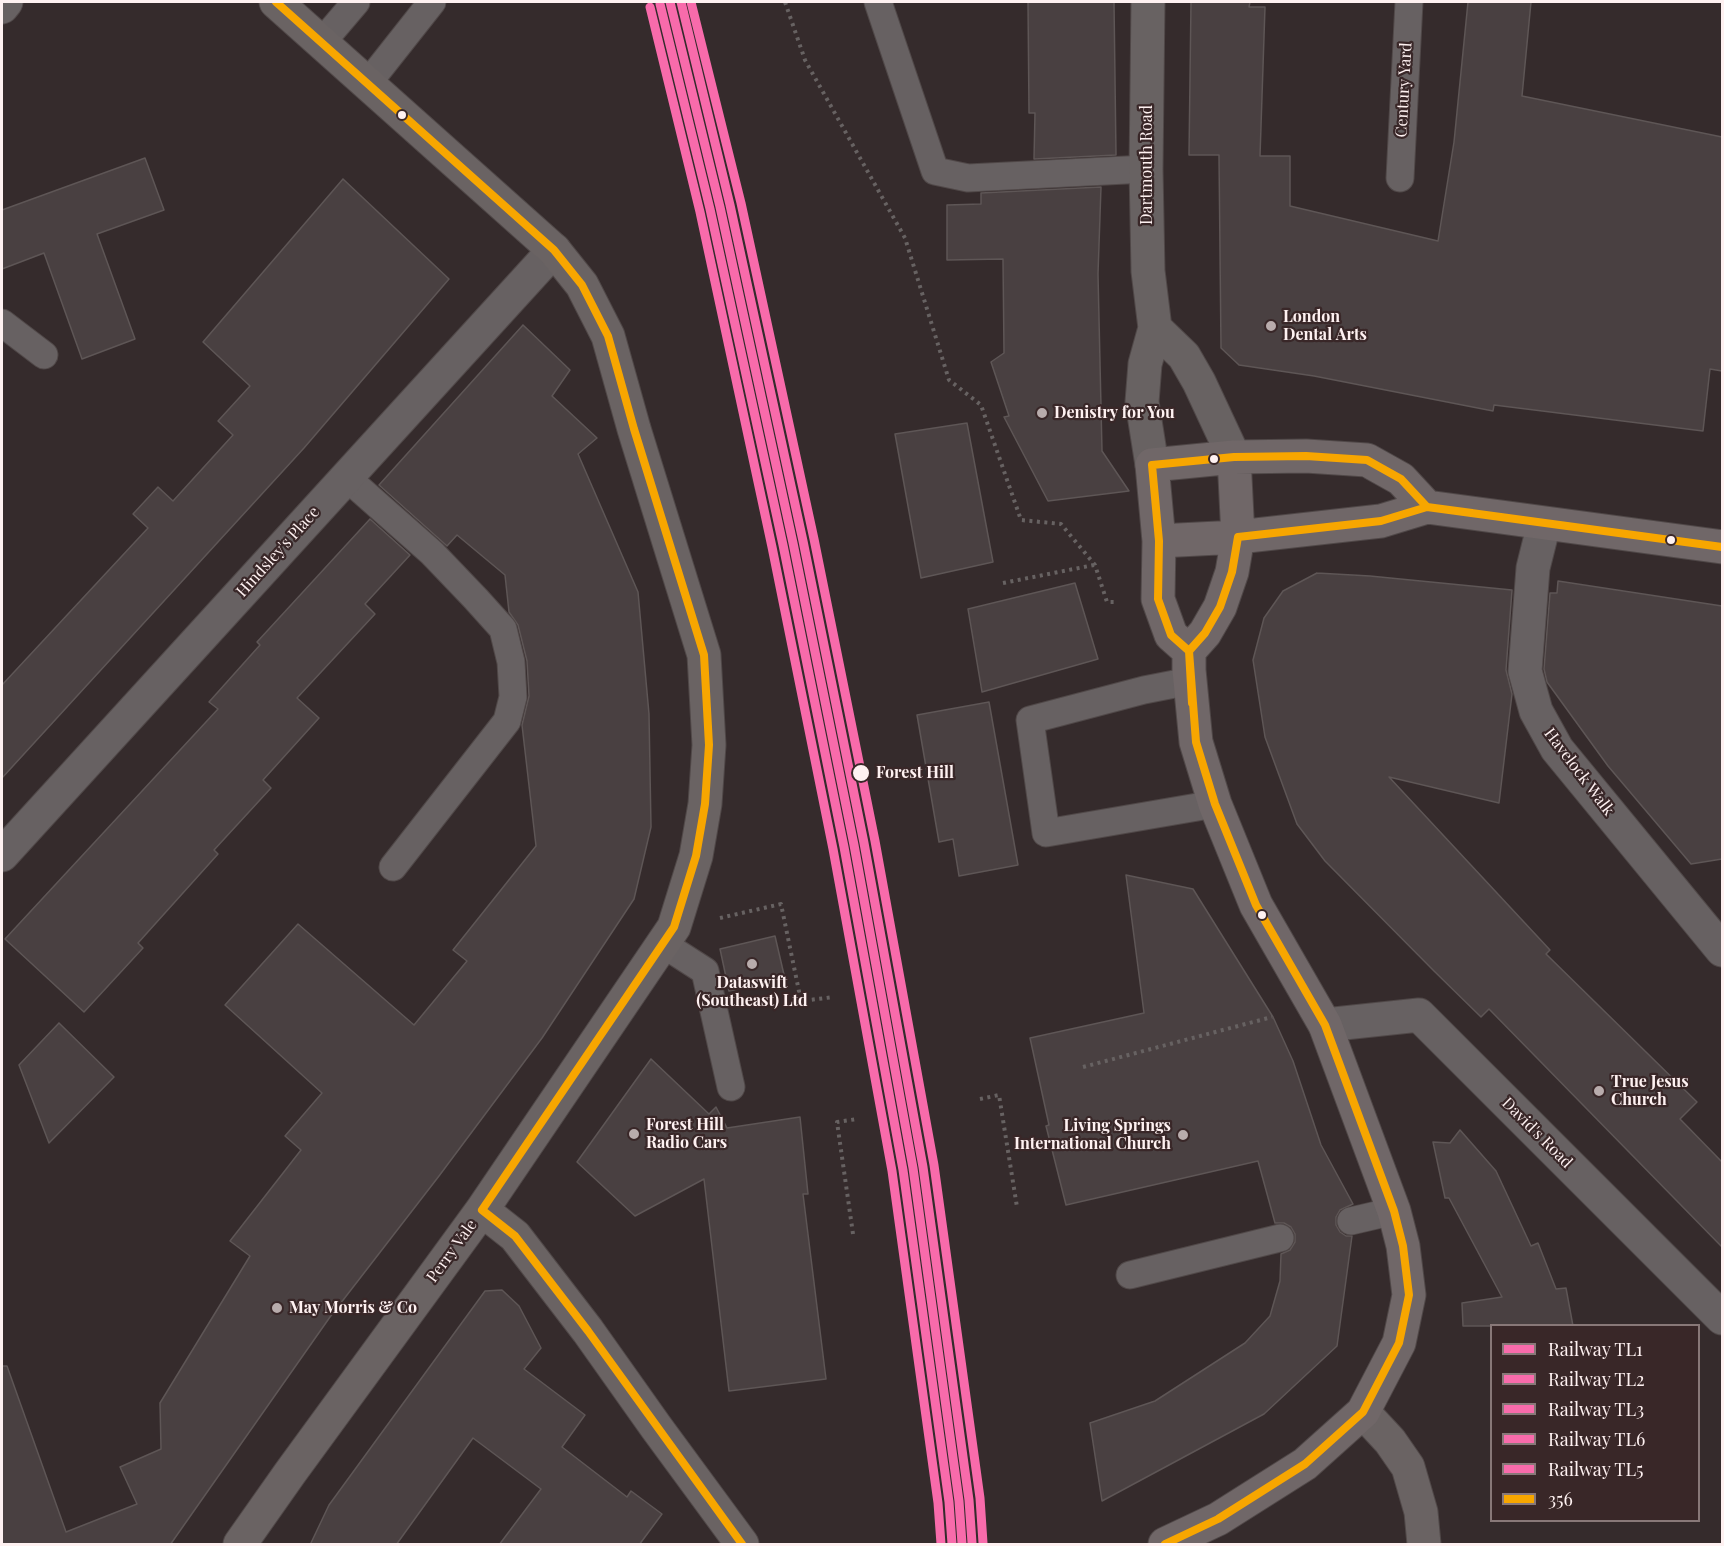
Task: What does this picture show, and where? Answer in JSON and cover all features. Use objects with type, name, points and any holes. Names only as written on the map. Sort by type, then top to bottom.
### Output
[{"type":"highway","points":[[1165,1545],[1218,1519],[1305,1464],[1363,1412],[1399,1343],[1409,1296],[1403,1246],[1394,1211],[1319,1016],[1256,905],[1215,804],[1196,742],[1189,666],[1171,634],[1158,599],[1159,541],[1152,465],[1234,457],[1306,456],[1367,460],[1401,479],[1427,507]]},
{"type":"highway","points":[[1189,666],[1220,607],[1232,572],[1238,537],[1234,457]]},
{"type":"highway","points":[[1159,541],[1238,537],[1381,521],[1427,507],[1722,547]]},
{"type":"main road","name":"Perry Vale","points":[[240,1545],[482,1210],[669,936],[696,856],[705,804],[709,745],[704,655],[634,429],[608,336],[582,285],[554,250],[276,2]]},
{"type":"main road","name":"Dartmouth Road","points":[[1148,2],[1146,169],[1148,271],[1155,328],[1145,364],[1142,402],[1152,465]]},
{"type":"main road","points":[[1155,328],[1184,356],[1199,382],[1234,457]]},
{"type":"main road","points":[[482,1210],[515,1236],[588,1330],[742,1545]]},
{"type":"main road","points":[[1363,1412],[1390,1441],[1407,1467],[1420,1512],[1424,1545]]},
{"type":"street","points":[[2,7],[6,2]]},
{"type":"street","name":"Hindsley's Place","points":[[2,855],[554,250]]},
{"type":"street","name":"Havelock Walk","points":[[1544,524],[1533,568],[1525,671],[1536,711],[1557,749],[1722,950]]},
{"type":"street","name":"David's Road","points":[[1319,1016],[1419,1015],[1722,1318]]},
{"type":"lane","points":[[322,42],[356,2]]},
{"type":"lane","points":[[368,83],[432,2]]},
{"type":"lane","points":[[878,2],[935,171],[968,178],[1146,169]]},
{"type":"lane","name":"Century Yard","points":[[1400,178],[1409,2]]},
{"type":"lane","points":[[2,323],[44,355]]},
{"type":"lane","points":[[346,477],[432,553],[476,598],[502,629],[511,662],[513,696],[507,721],[393,867]]},
{"type":"lane","points":[[1189,666],[1144,690],[1030,720],[1046,833],[1215,804]]},
{"type":"lane","points":[[669,936],[705,971],[731,1087]]},
{"type":"lane","points":[[1351,1221],[1394,1211]]},
{"type":"lane","points":[[1130,1275],[1280,1238]]},
{"type":"path","points":[[785,2],[805,60],[905,238],[949,380],[981,405],[1021,520],[1061,524],[1095,565],[1107,602],[1125,601]]},
{"type":"path","points":[[1003,583],[1095,565]]},
{"type":"path","points":[[669,936],[781,904],[801,1001],[834,997]]},
{"type":"path","points":[[1083,1066],[1319,1016]]},
{"type":"path","points":[[980,1100],[999,1095],[1017,1207]]},
{"type":"path","points":[[853,1234],[837,1122],[857,1119]]},
{"type":"building","points":[[1028,2],[1114,2],[1116,155],[1034,159],[1035,113],[1029,113]]},
{"type":"building","points":[[1191,2],[1250,2],[1249,7],[1265,7],[1260,156],[1290,156],[1290,206],[1438,241],[1454,142],[1468,2],[1531,2],[1522,96],[1722,137],[1722,371],[1710,369],[1703,431],[1494,405],[1493,411],[1314,376],[1239,365],[1221,348],[1219,155],[1189,155]]},
{"type":"building","points":[[145,158],[164,210],[97,234],[135,339],[82,359],[44,253],[2,269],[2,210]]},
{"type":"building","points":[[343,179],[449,279],[304,448],[2,778],[2,685],[148,528],[133,514],[158,487],[173,501],[233,435],[218,421],[250,386],[203,342]]},
{"type":"building","points":[[1101,187],[1098,274],[1102,451],[1129,491],[1048,501],[1004,417],[1009,416],[991,362],[1004,353],[1003,259],[947,260],[947,205],[981,204],[981,193]]},
{"type":"building","points":[[523,325],[570,370],[552,396],[597,438],[578,454],[638,592],[649,714],[651,827],[634,899],[542,1038],[330,1317],[170,1545],[2,1545],[2,1366],[7,1366],[66,1532],[137,1504],[120,1467],[161,1449],[160,1403],[250,1256],[230,1241],[301,1150],[285,1136],[322,1093],[225,1005],[298,924],[414,1025],[467,961],[453,950],[536,846],[522,725],[529,696],[527,661],[518,625],[509,612],[505,575],[457,535],[447,546],[379,485]]},
{"type":"building","points":[[967,423],[993,562],[921,578],[895,434]]},
{"type":"building","points":[[370,519],[410,555],[365,604],[375,614],[297,698],[319,718],[263,780],[271,788],[214,850],[218,854],[138,943],[143,948],[84,1012],[5,939],[218,709],[209,702],[260,645],[257,642]]},
{"type":"building","points":[[1317,573],[1512,590],[1506,670],[1512,694],[1499,803],[1389,777],[1550,950],[1546,954],[1697,1102],[1680,1119],[1722,1162],[1722,1247],[1489,1009],[1481,1017],[1434,971],[1325,861],[1297,824],[1265,737],[1253,660],[1264,618],[1283,591]]},
{"type":"building","points":[[1558,581],[1722,606],[1722,859],[1691,864],[1608,766],[1547,682],[1544,669],[1550,593],[1557,593]]},
{"type":"building","points":[[1075,583],[1098,659],[982,692],[968,609]]},
{"type":"building","name":"Forest Hill","points":[[989,702],[1018,865],[959,876],[953,839],[939,842],[917,715]]},
{"type":"building","points":[[1126,875],[1193,889],[1273,1017],[1293,1061],[1321,1145],[1353,1204],[1340,1210],[1336,1217],[1336,1225],[1340,1232],[1346,1236],[1352,1236],[1337,1346],[1264,1414],[1102,1501],[1090,1423],[1155,1401],[1245,1343],[1270,1316],[1280,1281],[1281,1254],[1290,1250],[1295,1242],[1295,1234],[1291,1227],[1284,1223],[1275,1223],[1258,1161],[1066,1205],[1046,1126],[1049,1125],[1030,1038],[1144,1013]]},
{"type":"building","name":"Dataswift (Southeast) Ltd","points":[[775,936],[785,979],[729,991],[720,949]]},
{"type":"building","points":[[59,1023],[114,1077],[49,1143],[19,1065]]},
{"type":"building","points":[[651,1059],[709,1114],[716,1107],[727,1128],[800,1117],[808,1194],[803,1194],[826,1379],[729,1391],[704,1179],[635,1216],[577,1162]]},
{"type":"building","points":[[1460,1130],[1496,1171],[1531,1246],[1538,1243],[1556,1289],[1566,1288],[1573,1324],[1463,1326],[1462,1303],[1502,1297],[1449,1198],[1445,1198],[1433,1142],[1450,1143]]},
{"type":"building","points":[[502,1290],[519,1306],[541,1348],[524,1369],[585,1415],[562,1447],[627,1497],[631,1491],[662,1514],[639,1545],[499,1545],[541,1489],[473,1438],[396,1545],[310,1545],[329,1505],[485,1291]]},
{"type":"rail line","name":"TL1","points":[[670,2],[720,207],[793,543],[854,845],[913,1168],[959,1501],[962,1544]]},
{"type":"rail line","name":"TL3","points":[[681,2],[730,205],[803,541],[864,843],[923,1167],[969,1500],[972,1543]]},
{"type":"rail line","name":"TL5","points":[[691,2],[741,203],[814,539],[875,841],[934,1165],[980,1498],[983,1543]]},
{"type":"rail line","name":"TL2","points":[[660,4],[710,209],[783,545],[844,847],[903,1170],[949,1502],[952,1544]]},
{"type":"rail line","name":"TL6","points":[[650,7],[700,212],[772,547],[833,849],[892,1171],[938,1503],[941,1544]]},
{"type":"transit line","name":"356","points":[[276,2],[554,250],[582,285],[608,336],[634,429],[704,655],[709,745],[705,804],[696,856],[674,927],[482,1210]]},
{"type":"transit line","name":"356","points":[[1165,1544],[1218,1519],[1305,1464],[1363,1412],[1399,1343],[1409,1295],[1403,1246],[1394,1211],[1325,1025],[1256,905],[1215,804],[1196,742],[1189,651],[1171,635],[1158,599],[1159,541],[1152,465],[1234,457],[1306,456],[1367,460],[1401,479],[1427,507],[1722,547]]},
{"type":"transit line","name":"356","points":[[1192,703],[1189,651],[1205,633],[1220,607],[1232,572],[1238,537],[1381,521],[1427,507],[1472,513]]},
{"type":"transit line","name":"356","points":[[482,1210],[515,1236],[588,1331],[742,1544]]},
{"type":"place","name":"London Dental Arts","points":[[1271,326]]},
{"type":"place","name":"Denistry for You","points":[[1042,413]]},
{"type":"place","name":"Forest Hill","points":[[861,773]]},
{"type":"place","name":"Dataswift (Southeast) Ltd","points":[[752,964]]},
{"type":"place","name":"True Jesus Church","points":[[1599,1091]]},
{"type":"place","name":"Forest Hill Radio Cars","points":[[634,1134]]},
{"type":"place","name":"Living Springs International Church","points":[[1183,1135]]},
{"type":"place","name":"May Morris & Co","points":[[277,1308]]}]
